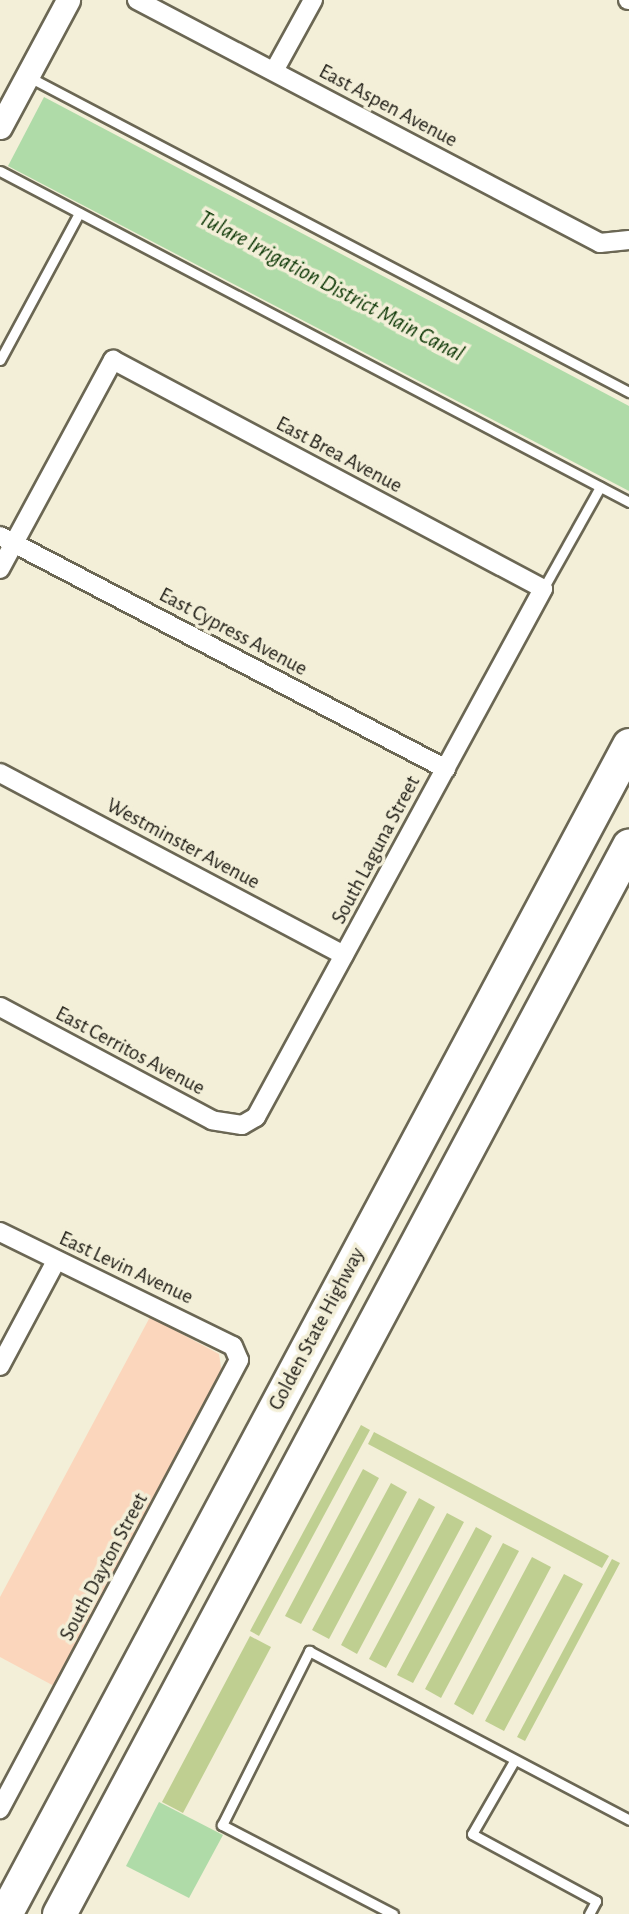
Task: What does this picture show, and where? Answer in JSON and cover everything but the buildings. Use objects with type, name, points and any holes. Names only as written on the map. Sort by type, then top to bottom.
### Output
[{"type":"highway","name":"Golden State Highway","points":[[5,1914],[629,745]]},
{"type":"highway","points":[[59,1914],[629,845]]},
{"type":"street","points":[[0,127],[68,0]]},
{"type":"street","name":"East Aspen Avenue","points":[[138,0],[600,243],[624,243]]},
{"type":"street","points":[[274,71],[313,0]]},
{"type":"street","name":"East Brea Avenue","points":[[7,540],[113,360],[543,589]]},
{"type":"street","points":[[0,569],[7,540]]},
{"type":"street","name":"East Cypress Avenue","points":[[7,540],[446,769]]},
{"type":"street","name":"South Laguna Street","points":[[242,1125],[266,1105],[344,955],[543,589]]},
{"type":"street","name":"Westminster Avenue","points":[[0,774],[344,955]]},
{"type":"street","name":"East Cerritos Avenue","points":[[0,1007],[212,1120],[242,1125]]},
{"type":"street","name":"East Levin Avenue","points":[[0,1232],[233,1346]]},
{"type":"street","points":[[0,1366],[56,1261]]},
{"type":"street","name":"South Dayton Street","points":[[0,1809],[232,1379],[239,1360],[233,1346]]},
{"type":"lane","points":[[27,76],[629,392]]},
{"type":"lane","points":[[0,171],[629,502]]},
{"type":"lane","points":[[0,360],[79,213]]},
{"type":"lane","points":[[543,589],[600,487]]},
{"type":"lane","points":[[393,1914],[222,1825],[309,1651],[629,1820]]},
{"type":"lane","points":[[514,1761],[472,1834],[596,1901],[589,1914]]},
{"type":"shaded area","points":[[150,1317],[219,1354],[222,1374],[54,1686],[0,1657],[0,1597]]},
{"type":"water","name":"Tulare Irrigation District Main Canal","points":[[44,97],[629,406],[629,491],[8,166]]},
{"type":"water","points":[[159,1802],[223,1835],[189,1898],[126,1866]]}]
